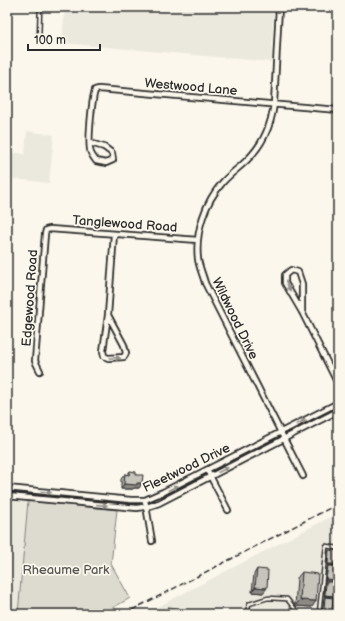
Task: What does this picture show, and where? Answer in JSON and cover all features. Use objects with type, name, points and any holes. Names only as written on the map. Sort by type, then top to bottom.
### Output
[{"type":"street","name":"Wildwood Drive","points":[[279,7],[274,104],[271,120],[258,147],[224,182],[210,199],[203,215],[198,240],[198,259],[205,283],[303,476]]},
{"type":"street","name":"Westwood Lane","points":[[90,143],[104,147],[112,153],[113,160],[106,163],[96,161],[90,152],[90,143],[93,97],[95,90],[99,89],[338,110]]},
{"type":"street","name":"Tanglewood Road","points":[[50,229],[198,240]]},
{"type":"street","name":"Edgewood Road","points":[[40,371],[35,361],[45,234],[46,230],[50,229]]},
{"type":"street","points":[[108,315],[124,346],[126,353],[124,358],[108,358],[104,356],[103,351],[108,315],[114,234]]},
{"type":"street","points":[[302,312],[302,284],[298,272],[291,270],[285,275],[285,282],[302,312],[338,384]]},
{"type":"street","name":"Fleetwood Drive","points":[[7,488],[144,500],[207,470],[338,403]]},
{"type":"street","name":"Fleetwood Drive","points":[[7,496],[137,508],[146,507],[159,503],[338,411]]},
{"type":"street","points":[[207,470],[228,510]]},
{"type":"street","points":[[144,500],[152,541]]},
{"type":"lane","points":[[39,39],[40,7]]},
{"type":"lane","points":[[319,614],[326,546],[338,548]]},
{"type":"lane","points":[[334,614],[338,576]]},
{"type":"lane","points":[[248,614],[248,604],[268,598],[287,599],[299,614]]},
{"type":"shaded area","points":[[65,7],[274,7],[271,62],[62,43]]},
{"type":"shaded area","points":[[27,131],[54,135],[49,183],[7,178],[7,152],[25,154]]},
{"type":"shaded area","points":[[7,499],[28,501],[18,614],[7,614]]},
{"type":"shaded area","points":[[338,513],[338,614],[144,614]]},
{"type":"green space","name":"Rheaume Park","points":[[28,501],[117,510],[111,564],[130,598],[102,614],[18,614]]},
{"type":"building","points":[[130,471],[136,472],[136,475],[143,475],[142,483],[137,483],[137,485],[124,484],[125,474],[129,475]]},
{"type":"building","points":[[329,550],[338,551],[337,564],[328,564]]},
{"type":"building","points":[[328,566],[336,566],[335,580],[326,579]]},
{"type":"building","points":[[257,569],[268,570],[267,588],[255,587]]},
{"type":"building","points":[[302,572],[318,574],[316,601],[300,600]]},
{"type":"building","points":[[326,582],[335,582],[334,596],[325,595]]},
{"type":"building","points":[[325,597],[333,598],[332,611],[324,610]]},
{"type":"building","points":[[168,607],[179,608],[179,614],[168,614]]},
{"type":"building","points":[[323,612],[332,613],[332,614],[323,614]]},
{"type":"railway","points":[[124,614],[338,504]]}]
